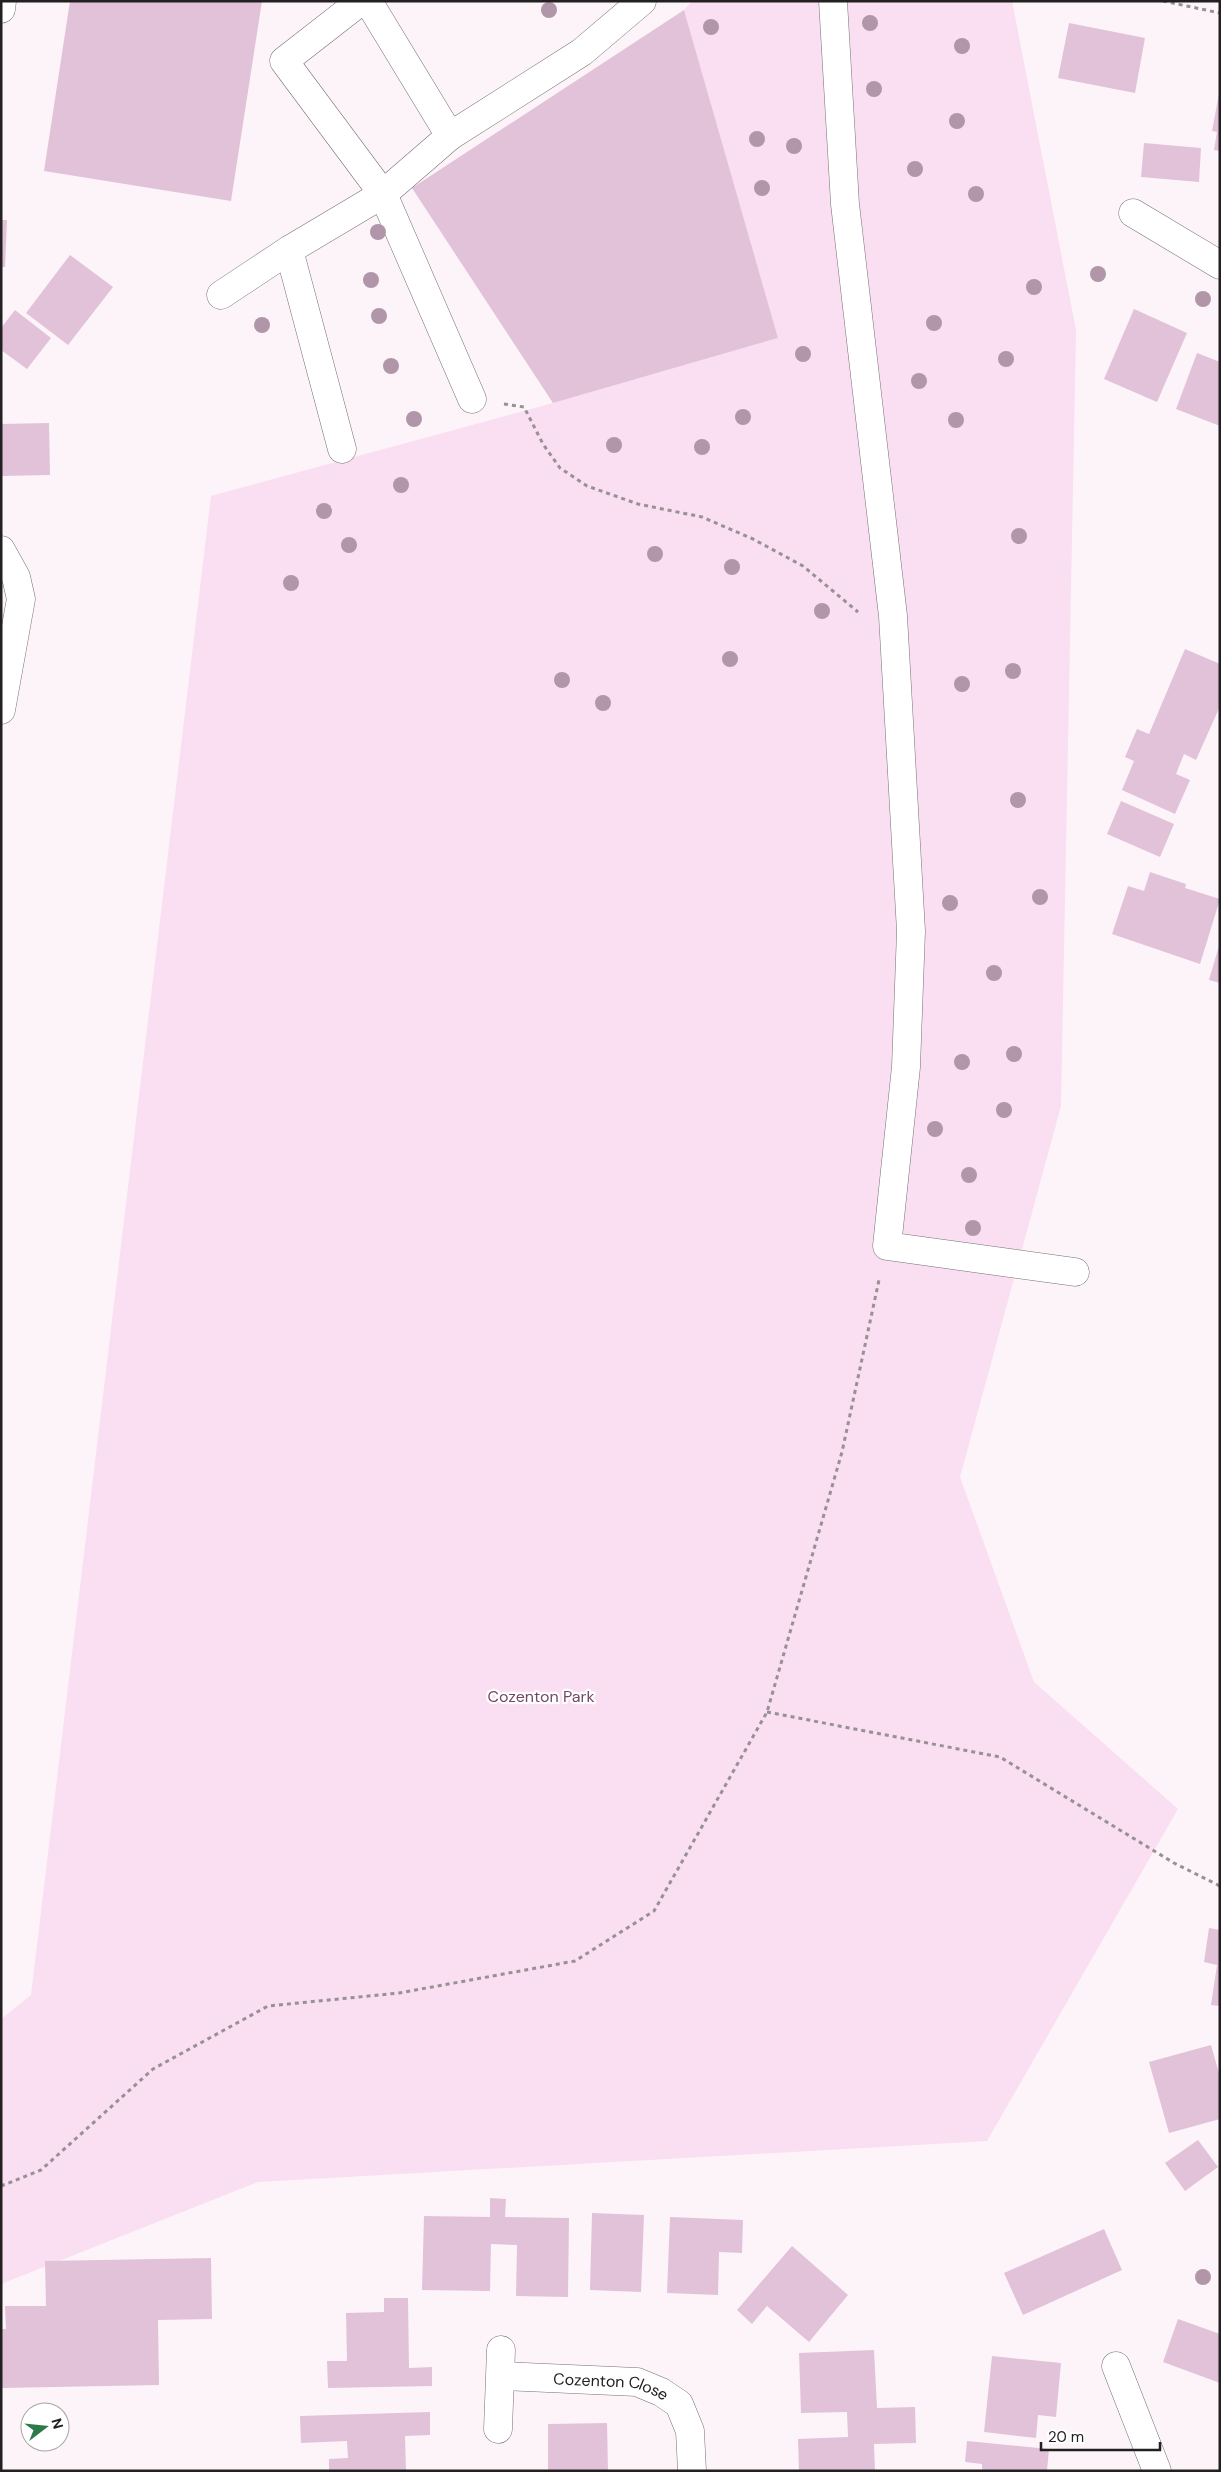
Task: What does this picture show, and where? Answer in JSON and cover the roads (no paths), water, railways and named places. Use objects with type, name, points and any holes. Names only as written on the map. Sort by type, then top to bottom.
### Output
[{"type":"street","points":[[1,9],[2,1]]},
{"type":"street","points":[[361,1],[284,61],[383,194],[472,399]]},
{"type":"street","points":[[368,1],[450,136]]},
{"type":"street","points":[[221,295],[289,250],[383,194],[450,136],[582,52],[642,1]]},
{"type":"street","points":[[833,1],[845,204],[894,639],[911,931],[906,1067],[887,1246],[1075,1272]]},
{"type":"street","points":[[1133,213],[1220,265]]},
{"type":"street","points":[[289,250],[342,449]]},
{"type":"street","points":[[1,550],[16,578],[21,599],[1,710]]},
{"type":"street","name":"Cozenton Close","points":[[498,2429],[501,2363],[637,2382],[661,2392],[678,2404],[690,2431],[692,2471]]},
{"type":"street","points":[[1116,2366],[1157,2471]]},
{"type":"park label","name":"Cozenton Park","points":[[541,1696]]}]
